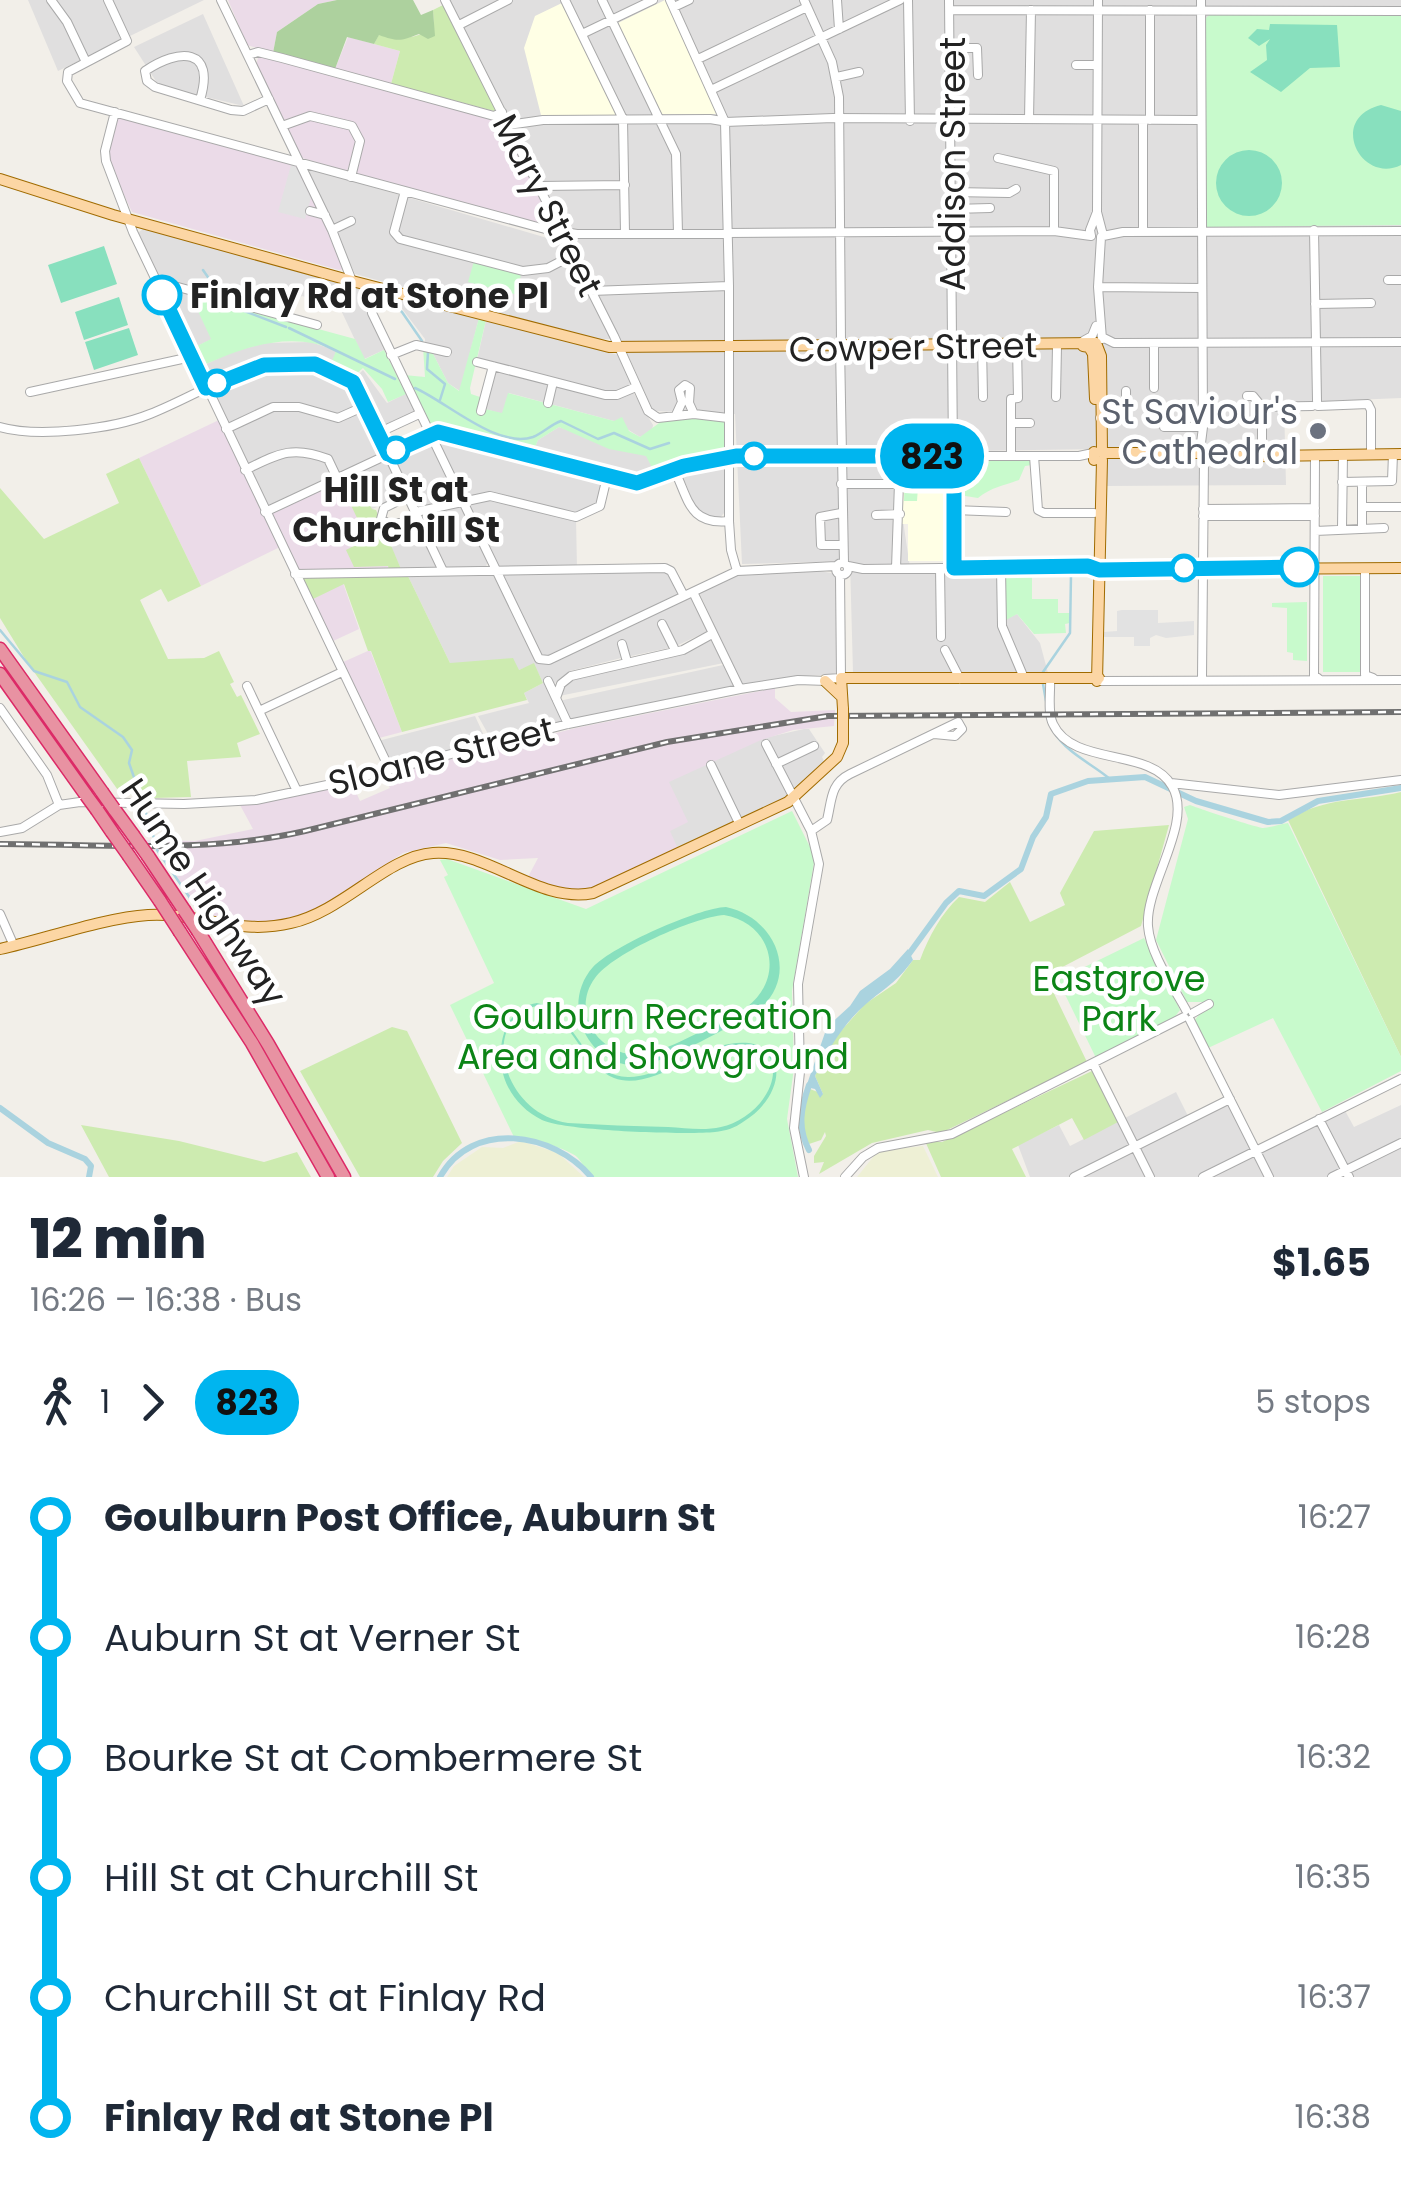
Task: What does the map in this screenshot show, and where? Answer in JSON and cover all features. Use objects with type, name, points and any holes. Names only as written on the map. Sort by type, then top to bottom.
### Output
[{"type":"highway","name":"Hume Highway","points":[[0,649],[198,931],[300,1098],[328,1177]]},
{"type":"highway","name":"Hume Highway","points":[[0,674],[160,901],[285,1100],[344,1177]]},
{"type":"main road","points":[[0,177],[375,288],[580,342],[617,346]]},
{"type":"main road","points":[[128,216],[353,279],[617,346]]},
{"type":"main road","points":[[1094,680],[1094,514],[1099,456],[1090,348],[1094,343],[1100,351],[1100,418],[1099,456],[1096,568]]},
{"type":"main road","name":"Cowper Street","points":[[954,344],[1094,343]]},
{"type":"main road","name":"Cowper Street","points":[[617,346],[1094,343]]},
{"type":"main road","points":[[1099,456],[1397,454]]},
{"type":"main road","points":[[1315,566],[1401,566]]},
{"type":"main road","points":[[1096,568],[1401,566]]},
{"type":"main road","points":[[0,948],[150,915],[255,929],[292,923],[328,911],[401,862],[427,854],[454,854],[561,892],[585,895],[603,890],[794,798],[810,785],[837,757],[843,743],[843,680]]},
{"type":"main road","name":"Sloane Street","points":[[843,680],[1094,680]]},
{"type":"main road","points":[[844,701],[862,680]]},
{"type":"main road","points":[[823,681],[844,701]]},
{"type":"street","points":[[52,0],[86,62]]},
{"type":"street","points":[[108,0],[127,41],[66,75],[77,101],[562,233],[1401,231]]},
{"type":"street","name":"Mary Street","points":[[445,0],[648,411],[658,418],[676,415]]},
{"type":"street","points":[[460,25],[508,0]]},
{"type":"street","points":[[565,0],[623,119],[625,233]]},
{"type":"street","points":[[602,0],[678,161],[678,233]]},
{"type":"street","points":[[582,34],[654,0]]},
{"type":"street","points":[[689,0],[672,4],[725,122],[730,286],[730,550],[736,570]]},
{"type":"street","points":[[837,0],[839,28]]},
{"type":"street","points":[[712,89],[900,0]]},
{"type":"street","points":[[908,0],[910,121]]},
{"type":"street","points":[[1008,0],[1012,10]]},
{"type":"street","points":[[1052,0],[1057,10]]},
{"type":"street","points":[[1323,0],[1328,10]]},
{"type":"street","points":[[222,1],[353,279]]},
{"type":"street","points":[[698,59],[806,4],[836,77],[840,120],[843,680]]},
{"type":"street","points":[[950,5],[1012,10],[1098,5],[1150,10],[1201,5],[1401,11]]},
{"type":"street","name":"Addison Street","points":[[950,5],[954,568]]},
{"type":"street","points":[[1094,343],[1099,232],[1098,5]]},
{"type":"street","points":[[1201,5],[1202,678]]},
{"type":"street","points":[[1028,119],[1032,10]]},
{"type":"street","points":[[1143,232],[1150,10]]},
{"type":"street","points":[[952,48],[977,48],[978,74]]},
{"type":"street","points":[[248,55],[258,52],[494,116],[502,112]]},
{"type":"street","points":[[200,100],[204,75],[201,64],[192,56],[176,55],[145,71],[147,81],[155,87],[200,100],[243,110],[269,99]]},
{"type":"street","points":[[1076,65],[1097,65]]},
{"type":"street","points":[[836,77],[859,72]]},
{"type":"street","points":[[115,112],[106,160],[138,242],[390,770]]},
{"type":"street","points":[[282,126],[310,116],[352,126],[360,141],[351,176]]},
{"type":"street","points":[[508,125],[543,120],[623,119],[1200,120]]},
{"type":"street","points":[[998,158],[1054,170],[1054,231]]},
{"type":"street","points":[[307,178],[310,168],[317,168]]},
{"type":"street","points":[[539,186],[625,185]]},
{"type":"street","points":[[953,192],[1009,192],[1016,188]]},
{"type":"street","points":[[405,191],[394,232],[400,239],[523,271],[548,268],[574,255]]},
{"type":"street","points":[[953,209],[990,208]]},
{"type":"street","points":[[310,211],[325,215]]},
{"type":"street","points":[[332,230],[351,221]]},
{"type":"street","points":[[138,242],[140,229],[150,224]]},
{"type":"street","points":[[1314,230],[1315,403]]},
{"type":"street","points":[[1388,280],[1401,280]]},
{"type":"street","points":[[158,286],[167,284],[317,325]]},
{"type":"street","points":[[592,291],[730,286]]},
{"type":"street","points":[[1098,287],[1202,288]]},
{"type":"street","points":[[375,288],[370,309],[534,654],[542,661],[736,570],[1096,568]]},
{"type":"street","points":[[1094,343],[1100,315],[1098,302]]},
{"type":"street","points":[[1315,304],[1371,303]]},
{"type":"street","name":"Cowper Street","points":[[1094,343],[1401,342]]},
{"type":"street","points":[[1154,343],[1154,388]]},
{"type":"street","points":[[392,355],[416,345],[447,352]]},
{"type":"street","points":[[982,346],[983,397]]},
{"type":"street","points":[[1012,455],[1011,398],[1018,398],[1018,346]]},
{"type":"street","points":[[1056,346],[1056,397]]},
{"type":"street","points":[[30,392],[191,356]]},
{"type":"street","points":[[477,362],[604,396],[636,387]]},
{"type":"street","points":[[0,427],[41,434],[130,420],[153,414],[264,365],[315,364],[352,380],[443,571]]},
{"type":"street","points":[[481,411],[493,366]]},
{"type":"street","points":[[548,403],[554,382]]},
{"type":"street","points":[[694,414],[688,402],[690,388],[684,385],[676,415],[728,418]]},
{"type":"street","points":[[1100,418],[1126,418],[1126,391]]},
{"type":"street","points":[[1247,396],[1254,396],[1262,406],[1262,456]]},
{"type":"street","points":[[1262,406],[1368,404],[1372,454]]},
{"type":"street","points":[[226,429],[273,407],[295,406],[338,418],[364,406]]},
{"type":"street","points":[[378,433],[419,414]]},
{"type":"street","points":[[1011,423],[1030,423]]},
{"type":"street","points":[[1164,427],[1203,427]]},
{"type":"street","points":[[266,512],[429,434],[442,433],[607,477],[643,482],[674,469],[730,457],[1099,456]]},
{"type":"street","points":[[246,470],[282,452],[301,451],[328,459],[337,478]]},
{"type":"street","points":[[1342,482],[1392,481],[1397,454]]},
{"type":"street","points":[[896,568],[900,455]]},
{"type":"street","points":[[1316,455],[1314,676],[1336,680]]},
{"type":"street","points":[[1342,528],[1343,455]]},
{"type":"street","points":[[1034,456],[1036,506],[1040,511],[1094,514]]},
{"type":"street","points":[[674,469],[700,517],[711,522],[730,521]]},
{"type":"street","points":[[416,512],[494,496],[576,517],[600,506],[607,477]]},
{"type":"street","points":[[1362,482],[1362,529]]},
{"type":"street","points":[[841,484],[900,484]]},
{"type":"street","points":[[408,496],[384,508],[381,519],[386,524],[420,523]]},
{"type":"street","points":[[1362,507],[1401,506]]},
{"type":"street","points":[[954,510],[1006,512]]},
{"type":"street","points":[[1203,513],[1315,512]]},
{"type":"street","points":[[842,514],[820,517],[821,545],[842,567]]},
{"type":"street","points":[[876,515],[900,514]]},
{"type":"street","points":[[1316,531],[1384,528]]},
{"type":"street","points":[[940,568],[941,637]]},
{"type":"street","points":[[1001,568],[1002,626],[1024,678]]},
{"type":"street","points":[[1365,568],[1365,675],[1387,680]]},
{"type":"street","points":[[295,574],[668,569],[688,594],[740,689]]},
{"type":"street","points":[[662,624],[674,648]]},
{"type":"street","points":[[555,696],[558,682],[568,673],[674,648],[712,634]]},
{"type":"street","points":[[555,696],[571,676],[683,650],[712,634]]},
{"type":"street","points":[[622,644],[626,658]]},
{"type":"street","points":[[946,650],[960,679]]},
{"type":"street","points":[[259,711],[342,672]]},
{"type":"street","name":"Sloane Street","points":[[1094,680],[1365,675],[1401,678]]},
{"type":"street","name":"Sloane Street","points":[[1094,680],[1401,678]]},
{"type":"street","name":"Sloane Street","points":[[59,805],[234,802],[390,770],[568,724],[740,689],[843,680]]},
{"type":"street","points":[[1094,680],[1050,683],[1052,722],[1064,736],[1098,756],[1141,762],[1174,790],[1274,795],[1401,780]]},
{"type":"street","points":[[548,681],[568,724]]},
{"type":"street","points":[[248,686],[297,791]]},
{"type":"street","points":[[0,708],[46,775],[59,805],[22,828],[0,832]]},
{"type":"street","points":[[809,828],[827,820],[839,780],[934,734]]},
{"type":"street","points":[[766,744],[809,828]]},
{"type":"street","points":[[776,764],[814,746]]},
{"type":"street","points":[[711,765],[740,825]]},
{"type":"street","points":[[804,1177],[794,1117],[800,1072],[798,984],[819,864],[803,800],[810,785]]},
{"type":"street","points":[[1174,790],[1178,814],[1148,922],[1151,942],[1269,1177]]},
{"type":"street","points":[[0,914],[14,946]]},
{"type":"street","points":[[845,1177],[863,1157],[878,1148],[952,1134],[1209,1004]]},
{"type":"street","points":[[1094,1064],[1150,1177]]},
{"type":"street","points":[[1203,1177],[1401,1079]]},
{"type":"street","points":[[1074,1177],[1230,1099]]},
{"type":"street","points":[[1319,1119],[1347,1174]]},
{"type":"street","points":[[1332,1177],[1347,1174],[1401,1143]]},
{"type":"shaded area","points":[[28,0],[204,0],[58,71]]},
{"type":"shaded area","points":[[228,0],[337,0],[318,4],[277,32],[273,53],[247,45]]},
{"type":"shaded area","points":[[448,0],[1401,0],[1401,398],[1284,403],[1286,485],[1107,486],[1105,449],[899,452],[899,494],[911,574],[997,574],[1000,622],[1017,614],[1040,643],[1048,673],[853,673],[850,561],[742,564],[735,414],[653,411],[621,339],[593,339],[355,274],[309,173],[311,169],[571,245]]},
{"type":"shaded area","points":[[665,0],[719,114],[662,114],[618,23]]},
{"type":"shaded area","points":[[564,2],[618,115],[541,115],[524,48],[535,16]]},
{"type":"shaded area","points":[[203,14],[244,106],[159,86],[134,47]]},
{"type":"shaded area","points":[[348,37],[400,51],[391,84],[335,69]]},
{"type":"shaded area","points":[[263,56],[500,120],[552,223],[545,226],[359,175],[355,172],[362,139],[359,129],[316,114],[283,120],[256,65]]},
{"type":"shaded area","points":[[118,116],[295,162],[345,263],[344,269],[132,212],[107,158]]},
{"type":"shaded area","points":[[311,118],[349,127],[358,139],[347,171],[302,158],[287,130]]},
{"type":"shaded area","points":[[291,165],[296,167],[311,198],[305,219],[278,212]]},
{"type":"shaded area","points":[[146,227],[368,290],[368,311],[386,349],[364,359],[339,306],[302,296],[281,312],[159,282],[139,239],[139,232]]},
{"type":"shaded area","points":[[163,287],[190,294],[212,339],[191,349]]},
{"type":"shaded area","points":[[399,296],[479,318],[460,391],[448,383],[431,350],[447,357],[452,354],[451,349],[425,344],[397,302]]},
{"type":"shaded area","points":[[486,320],[618,355],[632,385],[612,395],[477,360]]},
{"type":"shaded area","points":[[311,342],[337,351],[329,368],[317,363],[269,363],[208,383],[200,367],[265,343]]},
{"type":"shaded area","points":[[314,365],[351,382],[362,404],[342,415],[274,405],[227,425],[211,388],[270,366]]},
{"type":"shaded area","points":[[494,369],[605,397],[633,392],[653,425],[652,431],[640,437],[614,421],[509,393],[503,414],[485,409]]},
{"type":"shaded area","points":[[363,370],[387,403],[407,393],[416,413],[379,431],[354,379]]},
{"type":"shaded area","points":[[274,408],[297,408],[338,419],[364,409],[384,453],[339,474],[330,460],[302,450],[249,466],[231,431]]},
{"type":"shaded area","points":[[219,420],[280,547],[201,586],[139,458]]},
{"type":"shaded area","points":[[559,427],[647,456],[656,475],[638,481],[532,454],[538,440]]},
{"type":"shaded area","points":[[437,435],[604,479],[599,504],[575,516],[493,494],[465,499],[435,438]]},
{"type":"shaded area","points":[[426,440],[457,497],[417,508],[391,456]]},
{"type":"shaded area","points":[[282,456],[325,462],[330,477],[268,506],[250,471]]},
{"type":"shaded area","points":[[387,457],[403,493],[372,509],[354,472]]},
{"type":"shaded area","points":[[721,463],[725,468],[725,512],[712,521],[697,511],[681,473]]},
{"type":"shaded area","points":[[903,463],[947,466],[946,561],[908,561],[908,524],[898,524],[903,512]]},
{"type":"shaded area","points":[[351,474],[389,570],[298,570],[270,513]]},
{"type":"shaded area","points":[[493,497],[576,519],[577,568],[497,567],[468,504]]},
{"type":"shaded area","points":[[457,505],[464,509],[488,560],[486,567],[445,568],[421,518],[421,514]]},
{"type":"shaded area","points":[[381,525],[420,528],[439,568],[401,569]]},
{"type":"shaded area","points":[[667,571],[680,593],[678,596],[552,656],[539,657],[501,573]]},
{"type":"shaded area","points":[[492,573],[533,656],[541,663],[691,596],[708,631],[676,646],[662,620],[658,625],[669,648],[631,656],[625,641],[620,639],[621,658],[570,671],[553,686],[563,723],[492,741],[478,716],[529,703],[524,693],[543,683],[534,664],[519,670],[450,663],[407,574]]},
{"type":"shaded area","points":[[737,573],[837,574],[840,674],[742,686],[699,592]]},
{"type":"shaded area","points":[[343,583],[359,629],[331,642],[311,600]]},
{"type":"shaded area","points":[[1158,610],[1158,623],[1194,621],[1194,635],[1156,635],[1150,638],[1150,646],[1134,646],[1134,637],[1104,637],[1104,632],[1117,631],[1117,611]]},
{"type":"shaded area","points":[[710,639],[724,663],[559,696],[567,679]]},
{"type":"shaded area","points":[[370,650],[402,732],[379,738],[341,663]]},
{"type":"shaded area","points":[[723,665],[735,688],[569,721],[559,701]]},
{"type":"shaded area","points":[[775,688],[775,698],[791,712],[835,710],[834,726],[793,730],[761,740],[669,782],[688,822],[670,831],[679,851],[596,890],[568,891],[528,877],[538,858],[500,860],[446,843],[403,853],[318,910],[265,925],[203,915],[159,850],[150,850],[143,840],[195,841],[253,829],[240,805],[337,787],[340,793],[354,788],[360,801],[390,788],[383,776],[576,728]]},
{"type":"shaded area","points":[[475,716],[487,742],[394,766],[378,741]]},
{"type":"shaded area","points":[[809,729],[825,753],[822,757],[827,767],[789,797],[679,851],[620,807],[729,746]]},
{"type":"shaded area","points":[[1176,1092],[1190,1120],[1229,1103],[1254,1155],[1343,1107],[1354,1127],[1401,1105],[1401,1177],[1030,1177],[1018,1145],[1059,1125],[1070,1146]]},
{"type":"shaded area","points":[[521,1141],[558,1153],[584,1177],[447,1177],[454,1166],[482,1147],[503,1148]]},
{"type":"shaded area","points":[[923,1146],[938,1177],[857,1177],[878,1151]]},
{"type":"green space","points":[[337,0],[413,0],[421,15],[433,10],[435,36],[428,39],[419,34],[399,40],[379,35],[374,44],[347,37],[335,69],[273,53],[277,32],[318,4]]},
{"type":"green space","points":[[445,4],[494,111],[391,84],[400,51],[374,44],[379,34],[408,38],[421,34],[434,27],[433,10]]},
{"type":"green space","points":[[1211,13],[1401,13],[1401,225],[1206,227],[1205,19]]},
{"type":"green space","points":[[1270,24],[1337,25],[1340,67],[1310,68],[1281,92],[1250,72],[1267,60],[1266,45],[1270,39],[1259,46],[1248,38],[1257,29],[1269,30]]},
{"type":"green space","points":[[1381,105],[1401,111],[1401,165],[1386,169],[1363,158],[1353,135],[1365,112]]},
{"type":"green space","points":[[1249,150],[1273,159],[1282,183],[1273,207],[1249,216],[1225,207],[1216,183],[1225,159]]},
{"type":"green space","points":[[104,246],[117,284],[61,303],[48,265]]},
{"type":"green space","points":[[474,261],[521,273],[518,295],[468,282]]},
{"type":"green space","points":[[190,294],[355,339],[365,359],[384,350],[406,394],[388,402],[363,368],[353,377],[330,366],[336,351],[302,342],[251,347],[202,366],[193,348],[211,339]]},
{"type":"green space","points":[[119,297],[128,325],[84,340],[75,312]]},
{"type":"green space","points":[[479,318],[486,320],[470,388],[471,394],[483,398],[479,415],[485,409],[502,413],[508,393],[614,421],[622,417],[629,431],[640,437],[666,418],[688,415],[725,421],[724,453],[656,475],[646,456],[609,449],[559,427],[538,440],[532,454],[432,427],[404,375],[425,377],[423,347],[431,350],[448,383],[459,391]]},
{"type":"green space","points":[[129,328],[138,355],[94,370],[85,342]]},
{"type":"green space","points":[[139,458],[201,586],[168,602],[161,589],[140,600],[168,659],[204,658],[219,651],[234,682],[230,684],[237,697],[241,695],[260,734],[237,743],[241,757],[187,761],[191,797],[153,798],[120,793],[0,618],[0,488],[44,539],[119,503],[106,474]]},
{"type":"green space","points":[[961,460],[1030,460],[1032,465],[1025,466],[1019,480],[978,498],[959,495]]},
{"type":"green space","points":[[905,465],[943,466],[944,487],[918,487],[917,501],[904,501]]},
{"type":"green space","points":[[354,472],[376,510],[401,569],[354,567],[346,550],[367,539],[340,482]]},
{"type":"green space","points":[[407,574],[450,663],[513,658],[519,670],[534,663],[543,683],[524,693],[527,700],[402,732],[344,584],[311,600],[300,580],[301,575]]},
{"type":"green space","points":[[1032,575],[1032,599],[1058,599],[1058,613],[1071,613],[1070,623],[1065,624],[1066,633],[1034,634],[1017,614],[1006,620],[1006,576]]},
{"type":"green space","points":[[1323,576],[1361,576],[1361,672],[1323,672]]},
{"type":"green space","points":[[1307,602],[1307,661],[1293,660],[1293,653],[1287,652],[1287,608],[1272,607],[1272,603]]},
{"type":"green space","points":[[1401,792],[1401,1057],[1288,820],[1330,803]]},
{"type":"green space","points":[[1190,805],[1263,828],[1288,823],[1401,1057],[1401,1071],[1322,1112],[1273,1018],[1208,1048],[1194,1021],[1209,1002],[1187,1002],[1156,940],[1188,819],[1184,807]]},
{"type":"green space","name":"Goulburn Recreation Area and Showground","points":[[792,811],[815,857],[792,991],[794,1068],[787,1119],[798,1177],[592,1177],[573,1154],[514,1137],[450,1005],[494,983],[444,877],[448,875],[440,860],[447,859],[586,909]]},
{"type":"green space","points":[[1169,825],[1141,926],[1049,974],[1047,979],[1087,1062],[941,1133],[928,1130],[872,1143],[819,1174],[824,1162],[814,1163],[814,1156],[825,1132],[821,1140],[809,1144],[802,1116],[810,1089],[823,1094],[815,1076],[832,1041],[865,1004],[896,983],[913,960],[920,960],[936,926],[959,897],[985,902],[1010,882],[1030,922],[1065,905],[1060,893],[1094,831]]},
{"type":"green space","points":[[726,907],[744,913],[770,937],[780,969],[768,1000],[753,1014],[652,1063],[622,1063],[606,1057],[593,1046],[579,1016],[583,982],[593,967],[636,939]],"holes":[[[724,915],[740,920],[763,940],[770,967],[759,995],[747,1007],[681,1041],[642,1054],[614,1049],[593,1031],[586,1005],[588,992],[604,968],[655,938],[694,922]]]},
{"type":"green space","name":"Eastgrove Park","points":[[1144,938],[1180,1010],[1174,1018],[1096,1058],[1058,980]]},
{"type":"green space","points":[[537,1003],[551,1009],[601,1067],[628,1077],[648,1074],[714,1048],[738,1043],[757,1045],[769,1052],[775,1064],[771,1094],[760,1109],[722,1131],[599,1129],[542,1120],[519,1103],[502,1070],[504,1032],[513,1016]],"holes":[[[537,1006],[549,1011],[593,1062],[614,1078],[647,1078],[719,1048],[754,1046],[764,1051],[773,1068],[769,1088],[749,1114],[715,1128],[568,1123],[545,1116],[527,1103],[513,1085],[504,1046],[508,1028],[519,1014]]]},
{"type":"green space","points":[[392,1027],[407,1031],[462,1143],[433,1177],[360,1177],[300,1071]]},
{"type":"green space","points":[[1092,1071],[1118,1122],[1084,1140],[1072,1118],[1012,1149],[1026,1177],[941,1177],[925,1141],[942,1142]]},
{"type":"green space","points":[[81,1125],[179,1141],[264,1162],[297,1152],[311,1177],[109,1177]]},
{"type":"water","points":[[908,949],[913,960],[907,968],[858,1012],[831,1047],[815,1076],[823,1094],[820,1098],[815,1089],[806,1087],[827,1027],[860,991],[890,969]]},
{"type":"waterway","points":[[203,270],[221,296]]},
{"type":"waterway","points":[[384,297],[402,312],[422,341]]},
{"type":"waterway","points":[[226,304],[286,327]]},
{"type":"waterway","points":[[289,328],[395,379]]},
{"type":"waterway","points":[[428,352],[427,369],[445,384],[440,400]]},
{"type":"waterway","points":[[415,388],[504,436],[533,437],[561,421],[598,439],[614,433],[650,449],[669,443]]},
{"type":"waterway","points":[[1043,672],[1070,633],[1071,575]]},
{"type":"waterway","points":[[0,630],[34,671],[67,682],[80,707],[123,737],[132,750],[129,763],[142,800]]},
{"type":"waterway","points":[[1043,684],[1046,701]]},
{"type":"waterway","points":[[1054,732],[1073,752],[1110,779]]},
{"type":"waterway","points":[[906,958],[959,891],[984,896],[1021,869],[1033,837],[1046,817],[1051,794],[1088,781],[1145,777],[1196,801],[1268,822],[1281,821],[1318,801],[1401,788]]},
{"type":"waterway","points":[[144,807],[156,844]]},
{"type":"waterway","points":[[157,850],[201,914]]},
{"type":"waterway","points":[[210,927],[215,936]]},
{"type":"waterway","points":[[809,1085],[801,1118],[809,1150]]},
{"type":"waterway","points":[[0,1108],[48,1143],[85,1159],[91,1166],[89,1177]]},
{"type":"waterway","points":[[440,1177],[454,1159],[472,1146],[514,1138],[556,1150],[591,1177]]},
{"type":"railway","points":[[0,844],[153,846],[267,838],[667,742],[828,716],[1401,712]]},
{"type":"bus line","name":"823","points":[[162,295],[206,388],[264,365],[315,364],[353,382],[388,454],[438,432],[637,483],[684,466],[736,456],[954,456],[954,568],[1299,567]]},
{"type":"place","name":"Finlay Rd at Stone Pl","points":[[162,295]]},
{"type":"place","name":"St Saviour's Cathedral","points":[[1318,431]]},
{"type":"place","name":"Hill St at Churchill St","points":[[396,450]]}]
